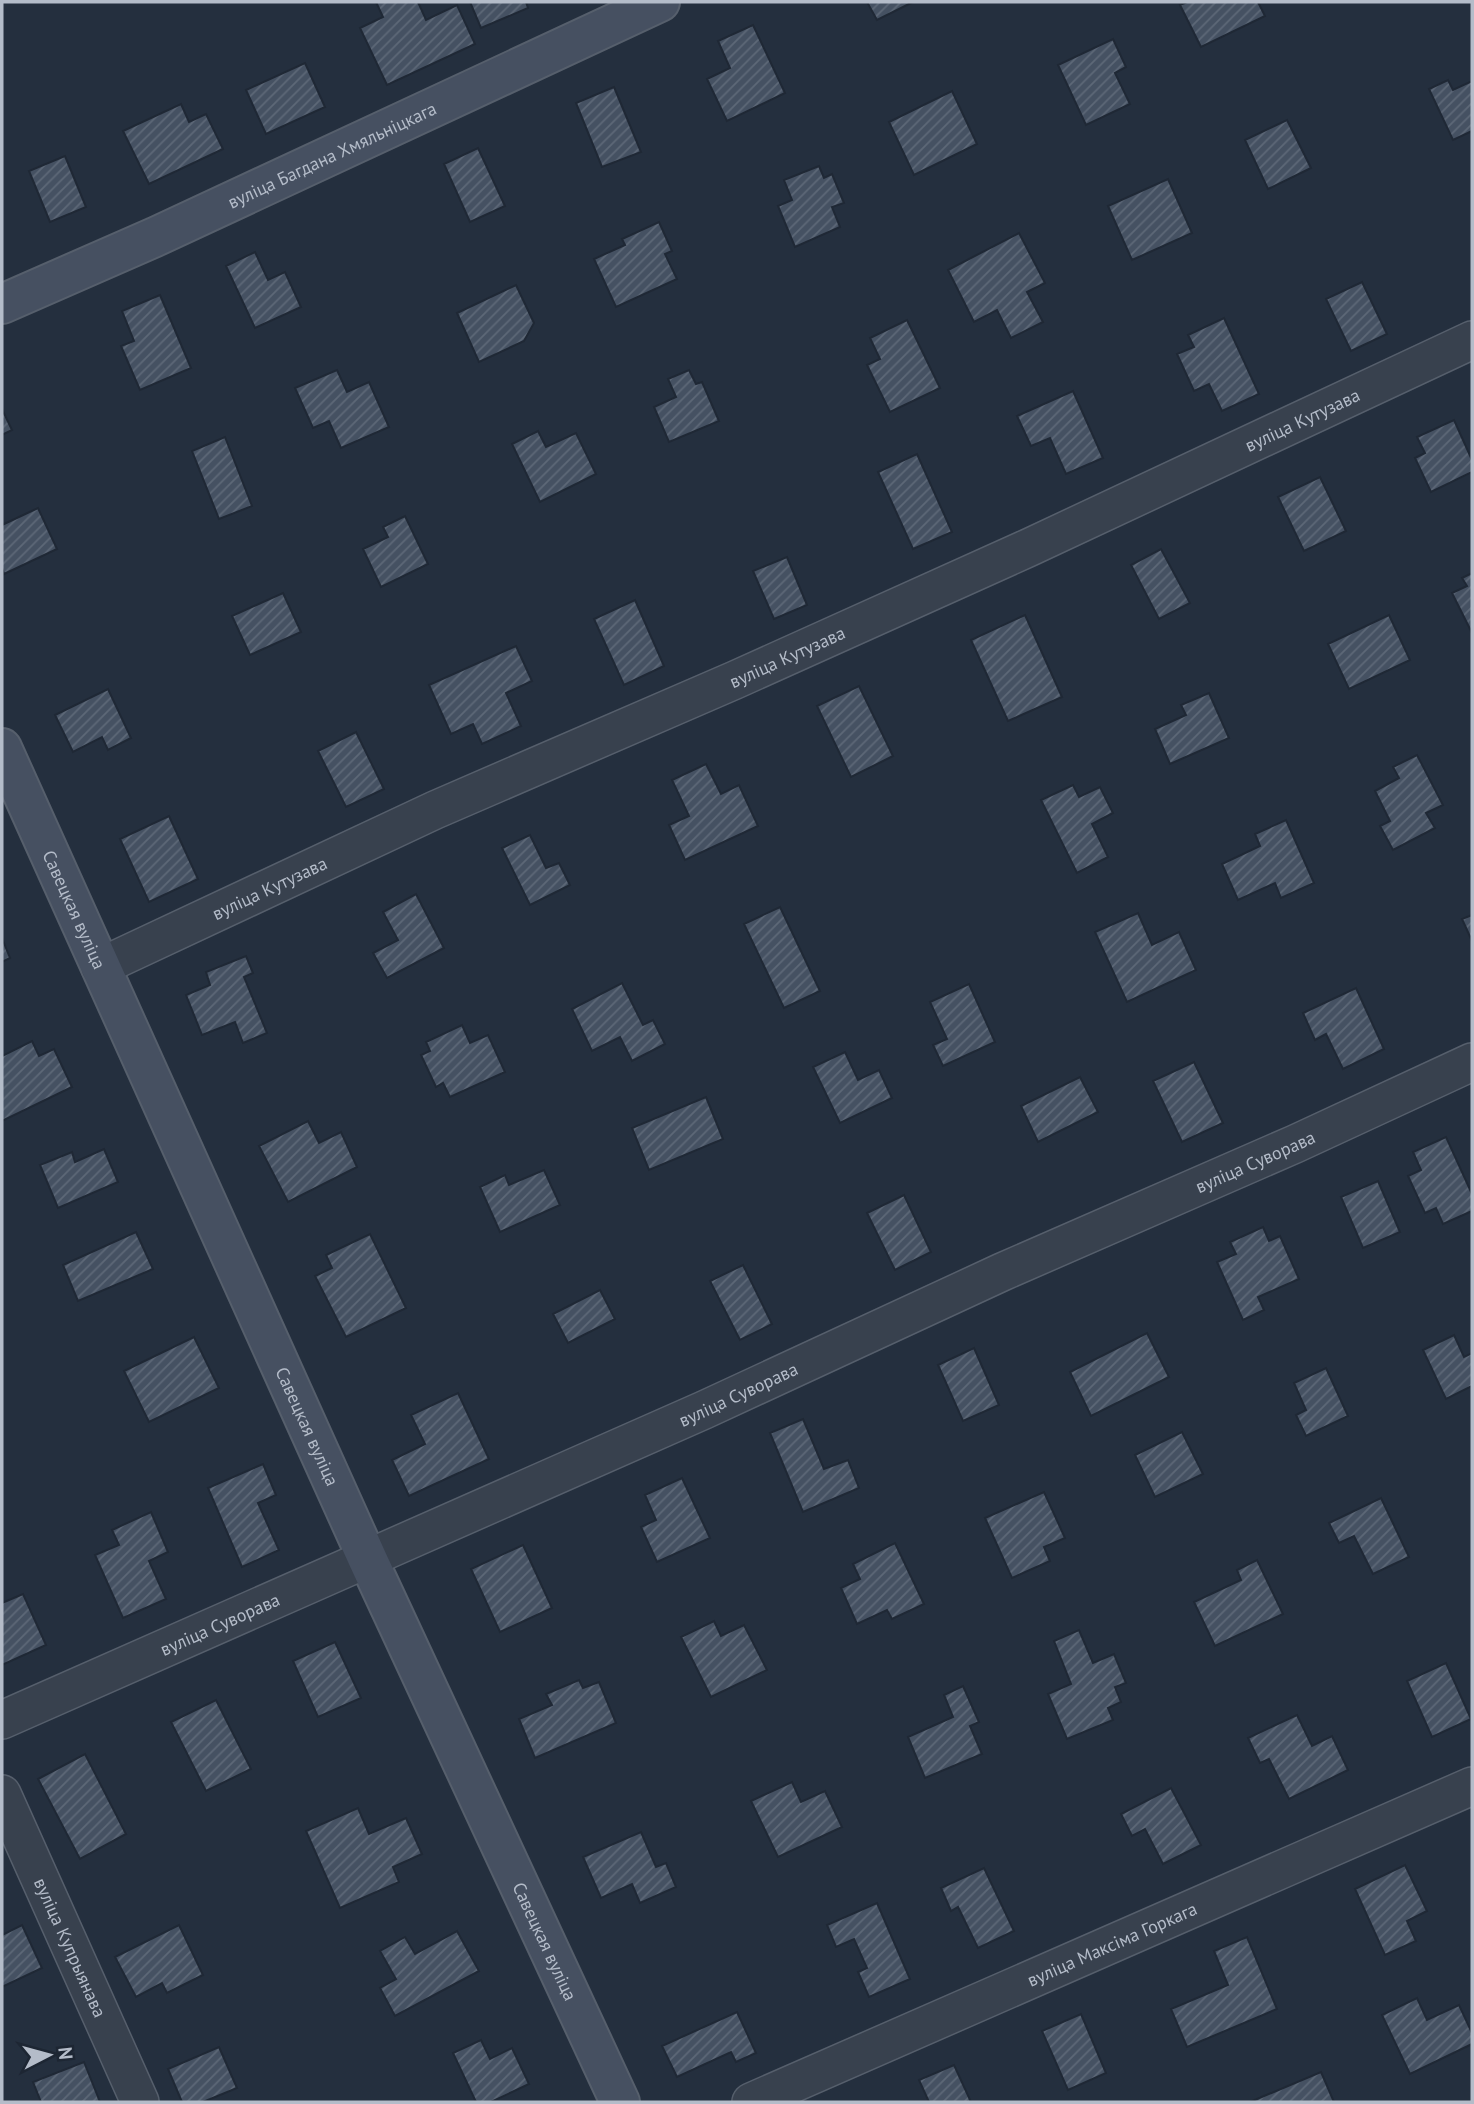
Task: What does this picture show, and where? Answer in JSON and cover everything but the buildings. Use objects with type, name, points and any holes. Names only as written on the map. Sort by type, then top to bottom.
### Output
[{"type":"street","name":"вуліца Багдана Хмяльніцкага","points":[[2,304],[155,237],[660,2]]},
{"type":"street","name":"вуліца Кутузава","points":[[100,967],[435,810],[735,680],[1028,548],[1472,340]]},
{"type":"street","name":"Савецкая вуліца","points":[[2,748],[368,1560],[620,2102]]},
{"type":"street","name":"вуліца Суворава","points":[[2,1720],[704,1410],[1002,1272],[1295,1144],[1472,1062]]},
{"type":"street","name":"вуліца Максіма Горкага","points":[[751,2102],[1472,1786]]},
{"type":"street","name":"вуліца Купрыянава","points":[[2,1794],[140,2102]]}]
